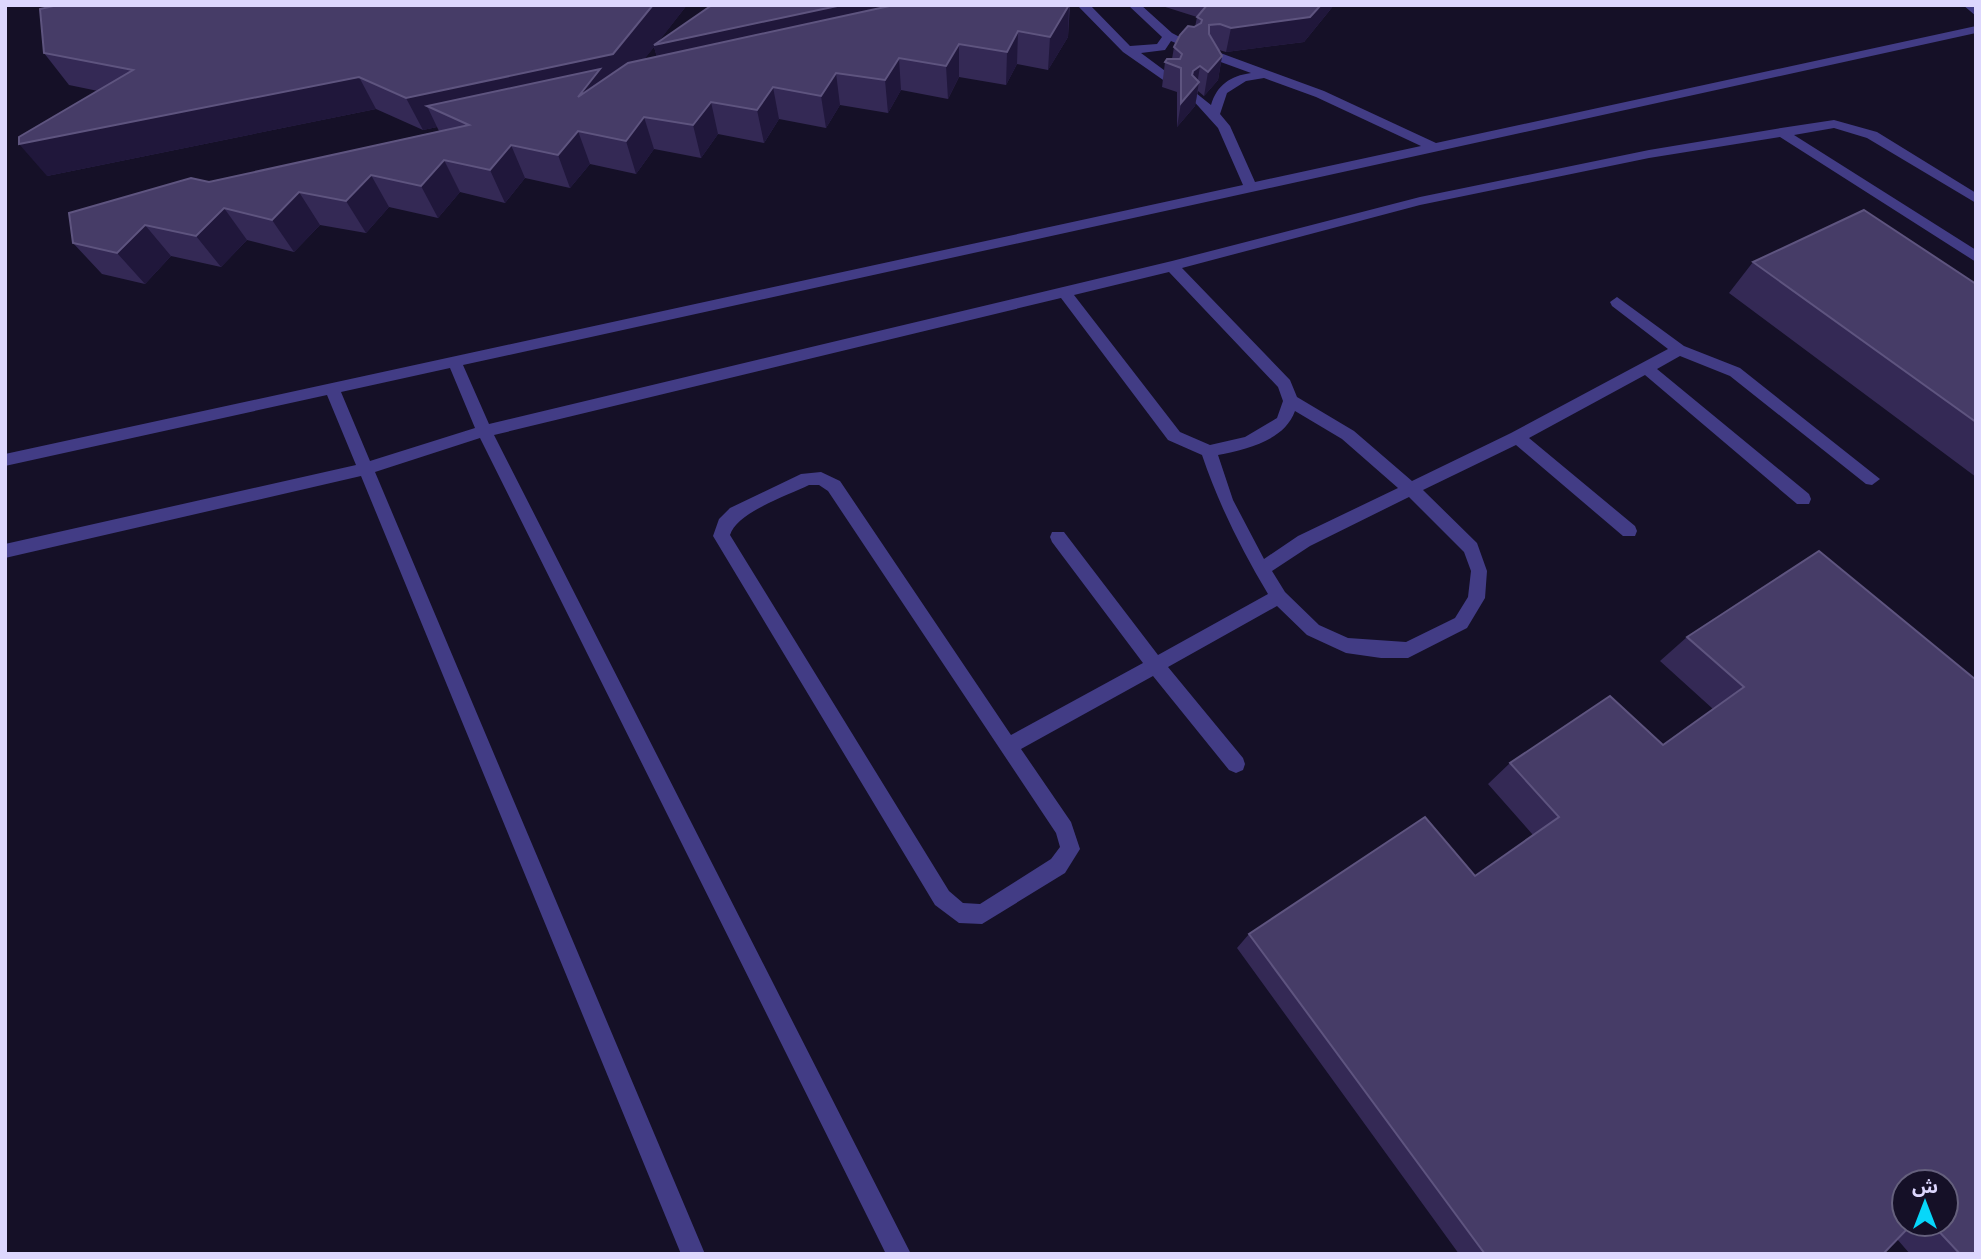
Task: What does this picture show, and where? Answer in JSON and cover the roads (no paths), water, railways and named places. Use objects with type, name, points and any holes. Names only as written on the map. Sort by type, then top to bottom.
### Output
[{"type":"street","points":[[1083,5],[1128,49],[1170,79]]},
{"type":"street","points":[[1134,5],[1168,36],[1189,45]]},
{"type":"street","points":[[1969,5],[1976,13]]},
{"type":"street","points":[[5,460],[1976,29]]},
{"type":"street","points":[[1128,49],[1148,50],[1161,47],[1168,36]]},
{"type":"street","points":[[1211,54],[1320,94],[1432,146]]},
{"type":"street","points":[[1214,114],[1221,91],[1241,78],[1265,74]]},
{"type":"street","points":[[1196,97],[1224,126],[1250,186]]},
{"type":"street","points":[[5,551],[365,468],[484,431],[1172,266],[1420,201],[1649,154],[1834,124],[1872,135],[1976,199]]},
{"type":"street","points":[[1781,132],[1976,257]]},
{"type":"street","points":[[1172,266],[1285,384],[1291,401],[1348,435],[1472,548],[1479,571],[1476,598],[1461,623],[1408,650],[1381,650],[1346,645],[1313,630],[1279,597],[1248,547],[1225,500],[1209,451]]},
{"type":"street","points":[[1064,292],[1174,436],[1209,451],[1249,442],[1283,422],[1291,401]]},
{"type":"street","points":[[1617,302],[1679,350],[1735,372],[1872,479]]},
{"type":"street","points":[[1262,569],[1304,541],[1517,437],[1679,350]]},
{"type":"street","points":[[454,361],[484,431],[899,1254]]},
{"type":"street","points":[[1647,369],[1803,499]]},
{"type":"street","points":[[332,388],[693,1254]]},
{"type":"street","points":[[1517,437],[1629,531]]},
{"type":"street","points":[[821,478],[834,486],[1008,746],[1064,829],[1070,849],[1058,866],[982,914],[959,913],[942,898],[720,536],[725,523],[736,513],[807,479],[821,478]]},
{"type":"street","points":[[1058,537],[1155,665],[1236,764]]},
{"type":"street","points":[[1008,746],[1279,597]]}]
